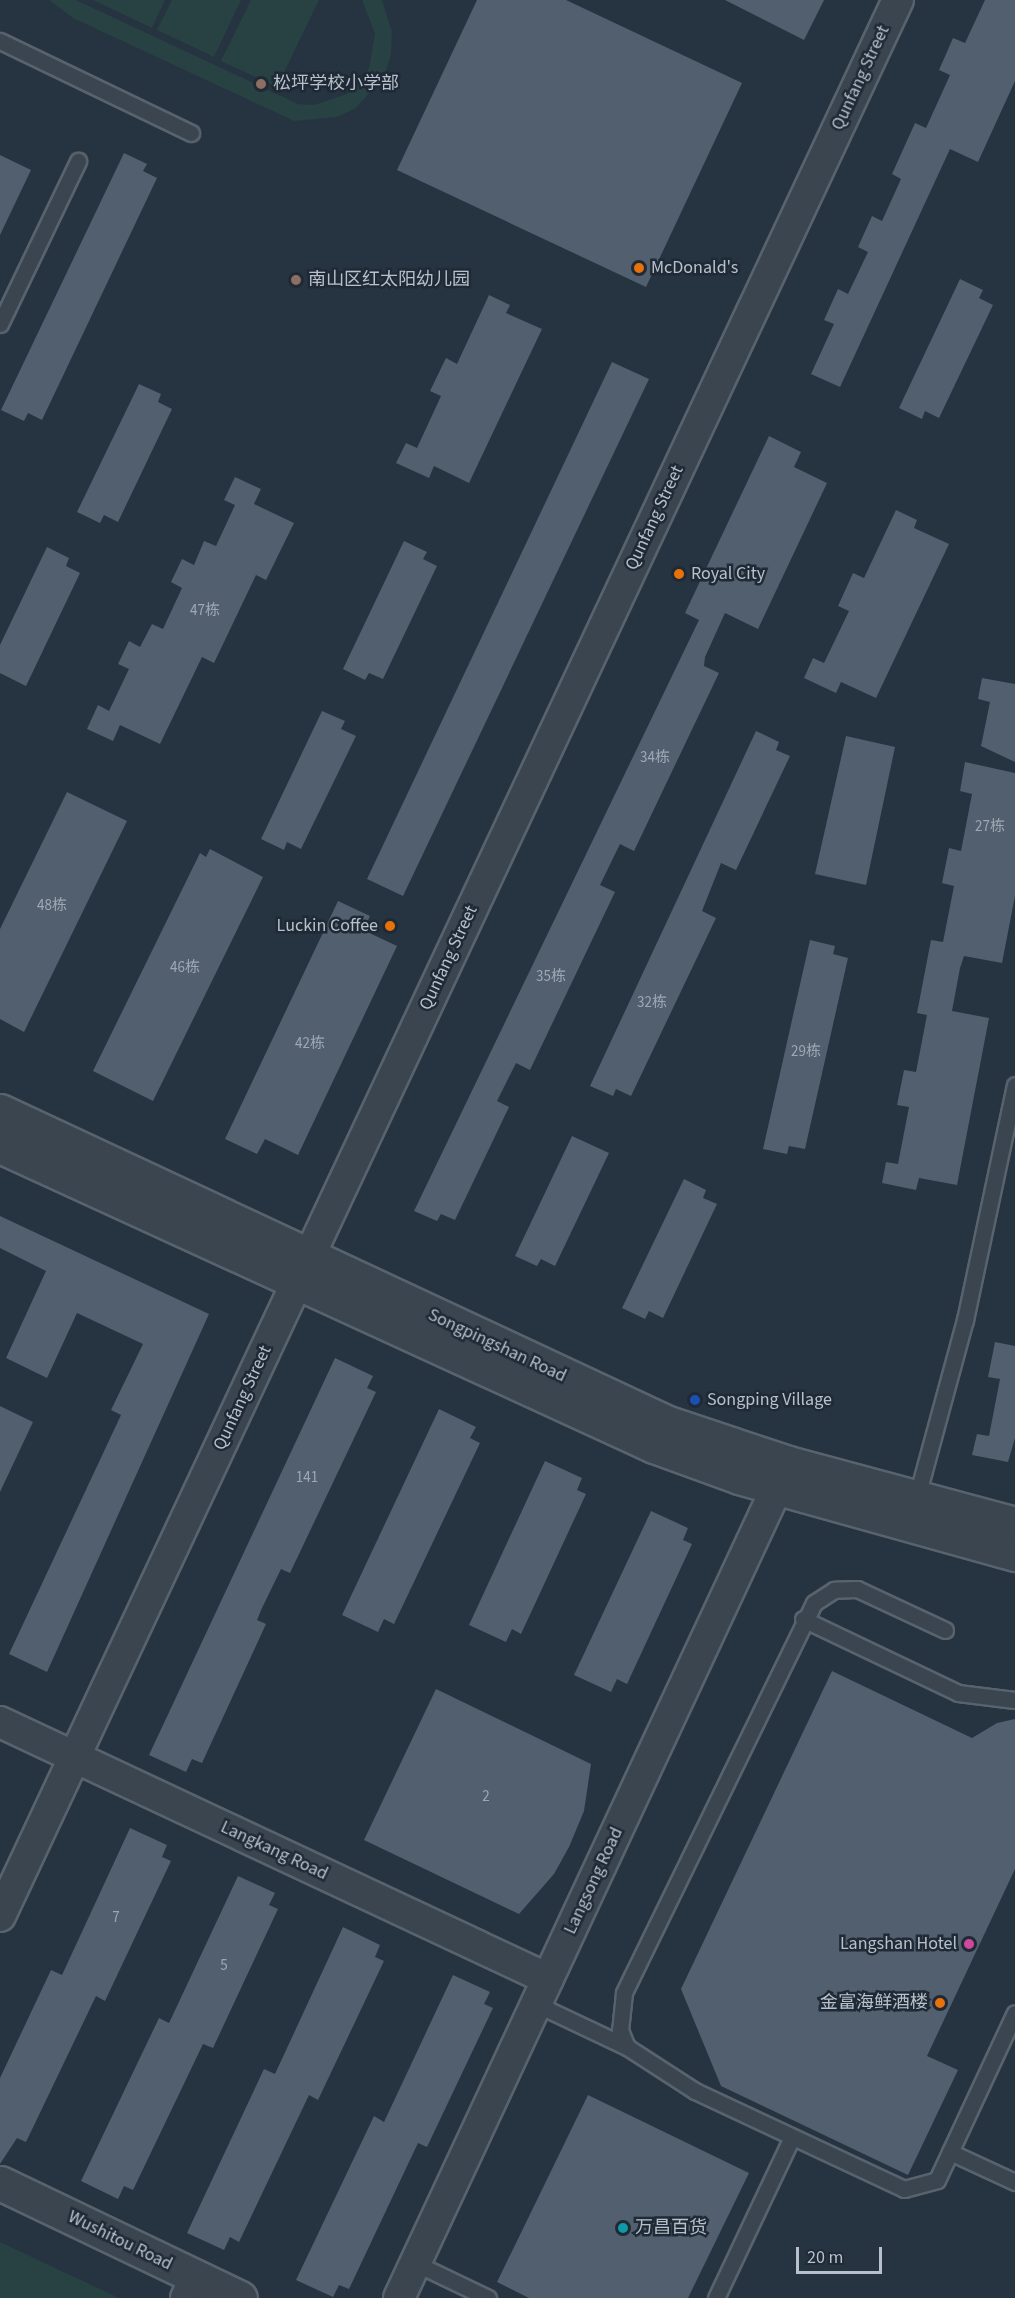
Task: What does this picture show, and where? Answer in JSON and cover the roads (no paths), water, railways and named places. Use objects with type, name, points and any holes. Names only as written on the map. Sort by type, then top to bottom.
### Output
[{"type":"street","name":"Qunfang Street","points":[[0,1916],[897,0]]},
{"type":"street","name":"Songpingshan Road","points":[[0,1111],[303,1270]]},
{"type":"street","name":"Songpingshan Road","points":[[0,1146],[614,1400],[783,1475],[913,1511],[1015,1554]]},
{"type":"street","name":"Langsong Road","points":[[399,2298],[783,1475]]},
{"type":"street","name":"Songpingshan Road","points":[[913,1511],[1015,1524]]},
{"type":"street","name":"Langkang Road","points":[[0,1722],[542,1992]]},
{"type":"street","name":"Wushitou Road","points":[[0,2183],[191,2288],[240,2298]]},
{"type":"lane","points":[[0,41],[191,133]]},
{"type":"lane","points":[[0,324],[78,161]]},
{"type":"lane","points":[[913,1511],[965,1320],[1015,1085]]},
{"type":"lane","points":[[627,2047],[620,2022],[624,1993],[803,1619],[824,1595],[846,1588],[866,1592],[945,1630]]},
{"type":"lane","points":[[803,1619],[958,1693],[1015,1700]]},
{"type":"lane","points":[[542,1992],[694,2091],[904,2189],[937,2180],[1015,2013]]},
{"type":"lane","points":[[716,2298],[792,2137]]},
{"type":"lane","points":[[950,2152],[1015,2182]]},
{"type":"lane","points":[[415,2264],[488,2298]]},
{"type":"place","name":"松坪学校小学部","points":[[261,84]]},
{"type":"place","name":"McDonald's","points":[[639,268]]},
{"type":"place","name":"南山区红太阳幼儿园","points":[[296,280]]},
{"type":"place","name":"Royal City","points":[[679,574]]},
{"type":"place","name":"Luckin Coffee","points":[[390,926]]},
{"type":"place","name":"Songping Village","points":[[695,1400]]},
{"type":"place","name":"Langshan Hotel","points":[[969,1944]]},
{"type":"place","name":"金富海鲜酒楼","points":[[940,2003]]},
{"type":"place","name":"万昌百货","points":[[623,2228]]}]
